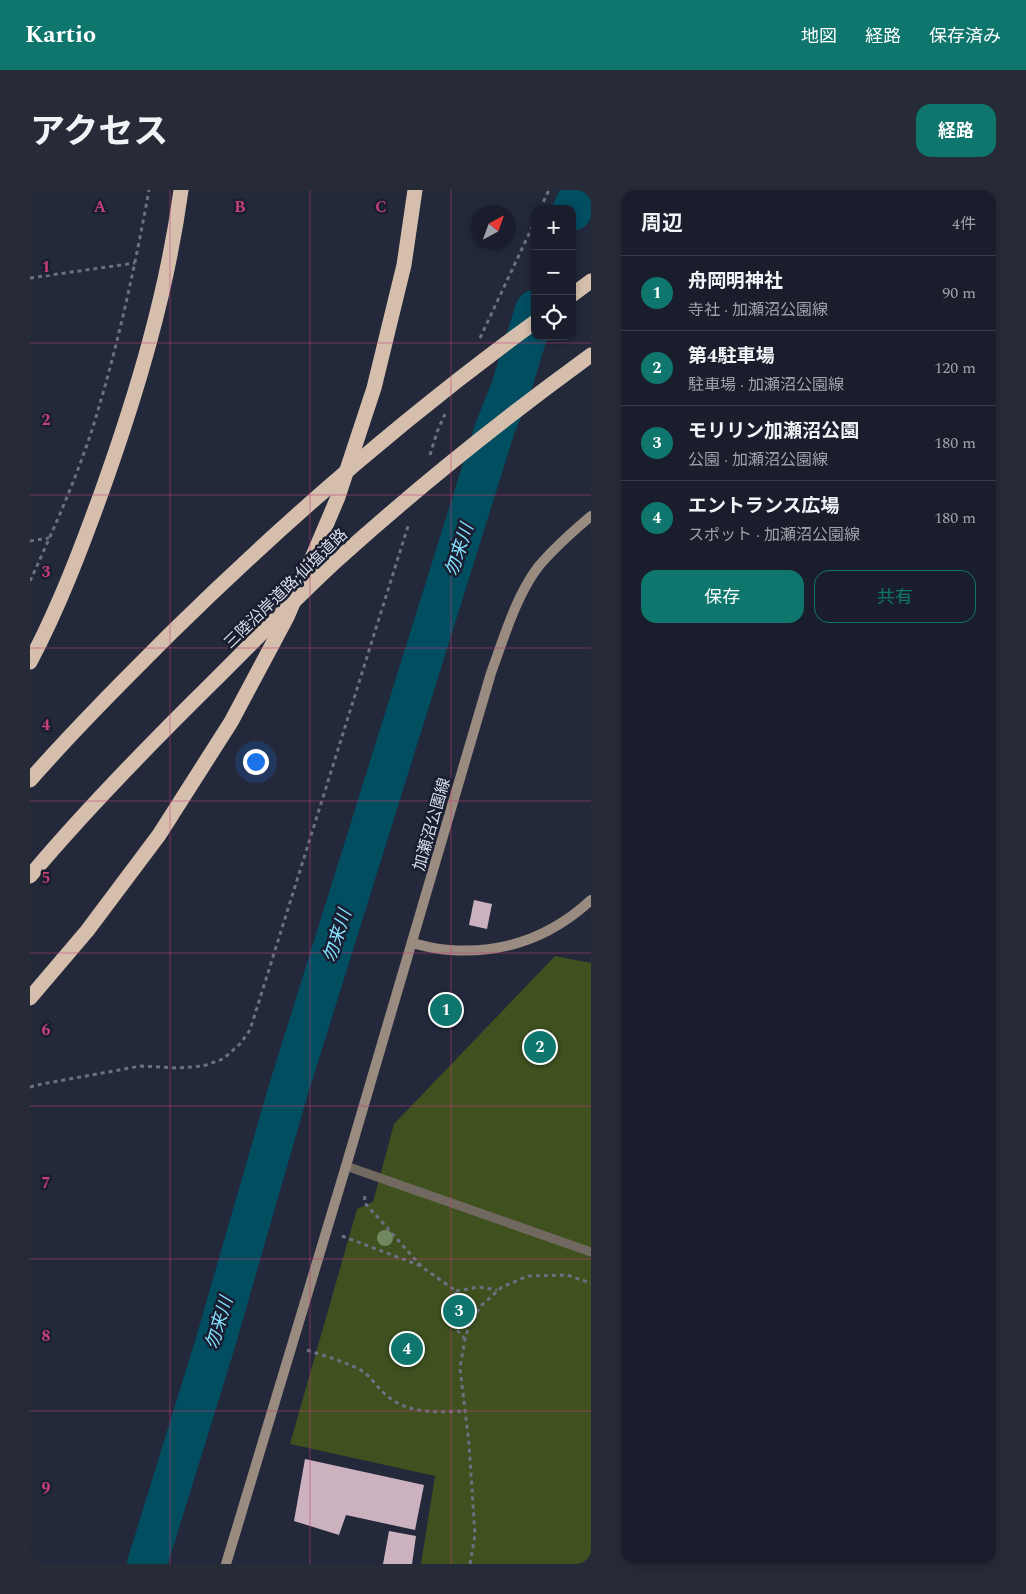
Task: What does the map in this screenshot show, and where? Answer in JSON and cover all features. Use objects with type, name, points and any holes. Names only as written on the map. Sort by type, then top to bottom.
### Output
[{"type":"highway","points":[[30,662],[43,638],[84,543],[121,438],[151,336],[176,231],[181,190]]},
{"type":"highway","points":[[30,998],[87,931],[159,835],[231,722],[287,617],[338,497],[374,388],[404,265],[415,190]]},
{"type":"highway","points":[[576,291],[591,281]]},
{"type":"highway","points":[[30,780],[142,661],[220,584],[314,499],[411,417],[531,325]]},
{"type":"highway","name":"三陸沿岸道路;仙塩道路","points":[[30,876],[59,841],[143,751],[336,561],[438,473],[537,394],[591,356]]},
{"type":"main road","name":"加瀬沼公園線","points":[[226,1564],[346,1166],[491,673],[518,601],[538,568],[562,540],[591,516]]},
{"type":"main road","points":[[412,943],[449,950],[500,948],[544,934],[574,916],[591,900]]},
{"type":"lane","points":[[346,1166],[591,1252]]},
{"type":"path","points":[[30,581],[90,435],[114,356],[149,190]]},
{"type":"path","points":[[542,205],[549,190]]},
{"type":"path","points":[[478,344],[531,230]]},
{"type":"path","points":[[30,278],[135,263]]},
{"type":"path","points":[[428,460],[437,432],[449,406]]},
{"type":"path","points":[[30,1087],[141,1066],[178,1068],[203,1066],[223,1059],[240,1044],[250,1030],[410,517]]},
{"type":"path","points":[[30,541],[49,538]]},
{"type":"path","points":[[365,1196],[364,1202],[422,1267],[456,1291],[479,1287],[498,1290]]},
{"type":"path","points":[[342,1236],[422,1267]]},
{"type":"path","points":[[470,1564],[475,1535],[460,1368],[470,1323],[482,1305],[498,1290],[528,1276],[567,1275],[591,1283]]},
{"type":"path","points":[[456,1291],[452,1309],[453,1325],[465,1339]]},
{"type":"path","points":[[307,1349],[358,1368],[369,1376],[383,1393],[413,1410],[430,1412],[465,1411]]},
{"type":"green space","points":[[555,956],[591,963],[591,1564],[421,1564],[435,1476],[290,1444],[357,1209],[373,1202],[394,1124]]},
{"type":"building","points":[[474,900],[492,904],[487,929],[469,925]]},
{"type":"building","points":[[305,1459],[424,1485],[415,1530],[346,1515],[339,1535],[294,1521]]},
{"type":"building","points":[[389,1531],[416,1536],[412,1564],[383,1564]]},
{"type":"waterway","name":"勿来川","points":[[575,205],[582,190]]},
{"type":"waterway","name":"勿来川","points":[[147,1564],[215,1344],[288,1091],[495,428],[511,388],[531,323]]},
{"type":"place","name":"舟岡明神社","points":[[446,1010]]},
{"type":"place","name":"第4駐車場","points":[[540,1047]]},
{"type":"place","name":"モリリン加瀬沼公園","points":[[459,1311]]},
{"type":"place","name":"エントランス広場","points":[[407,1349]]}]
